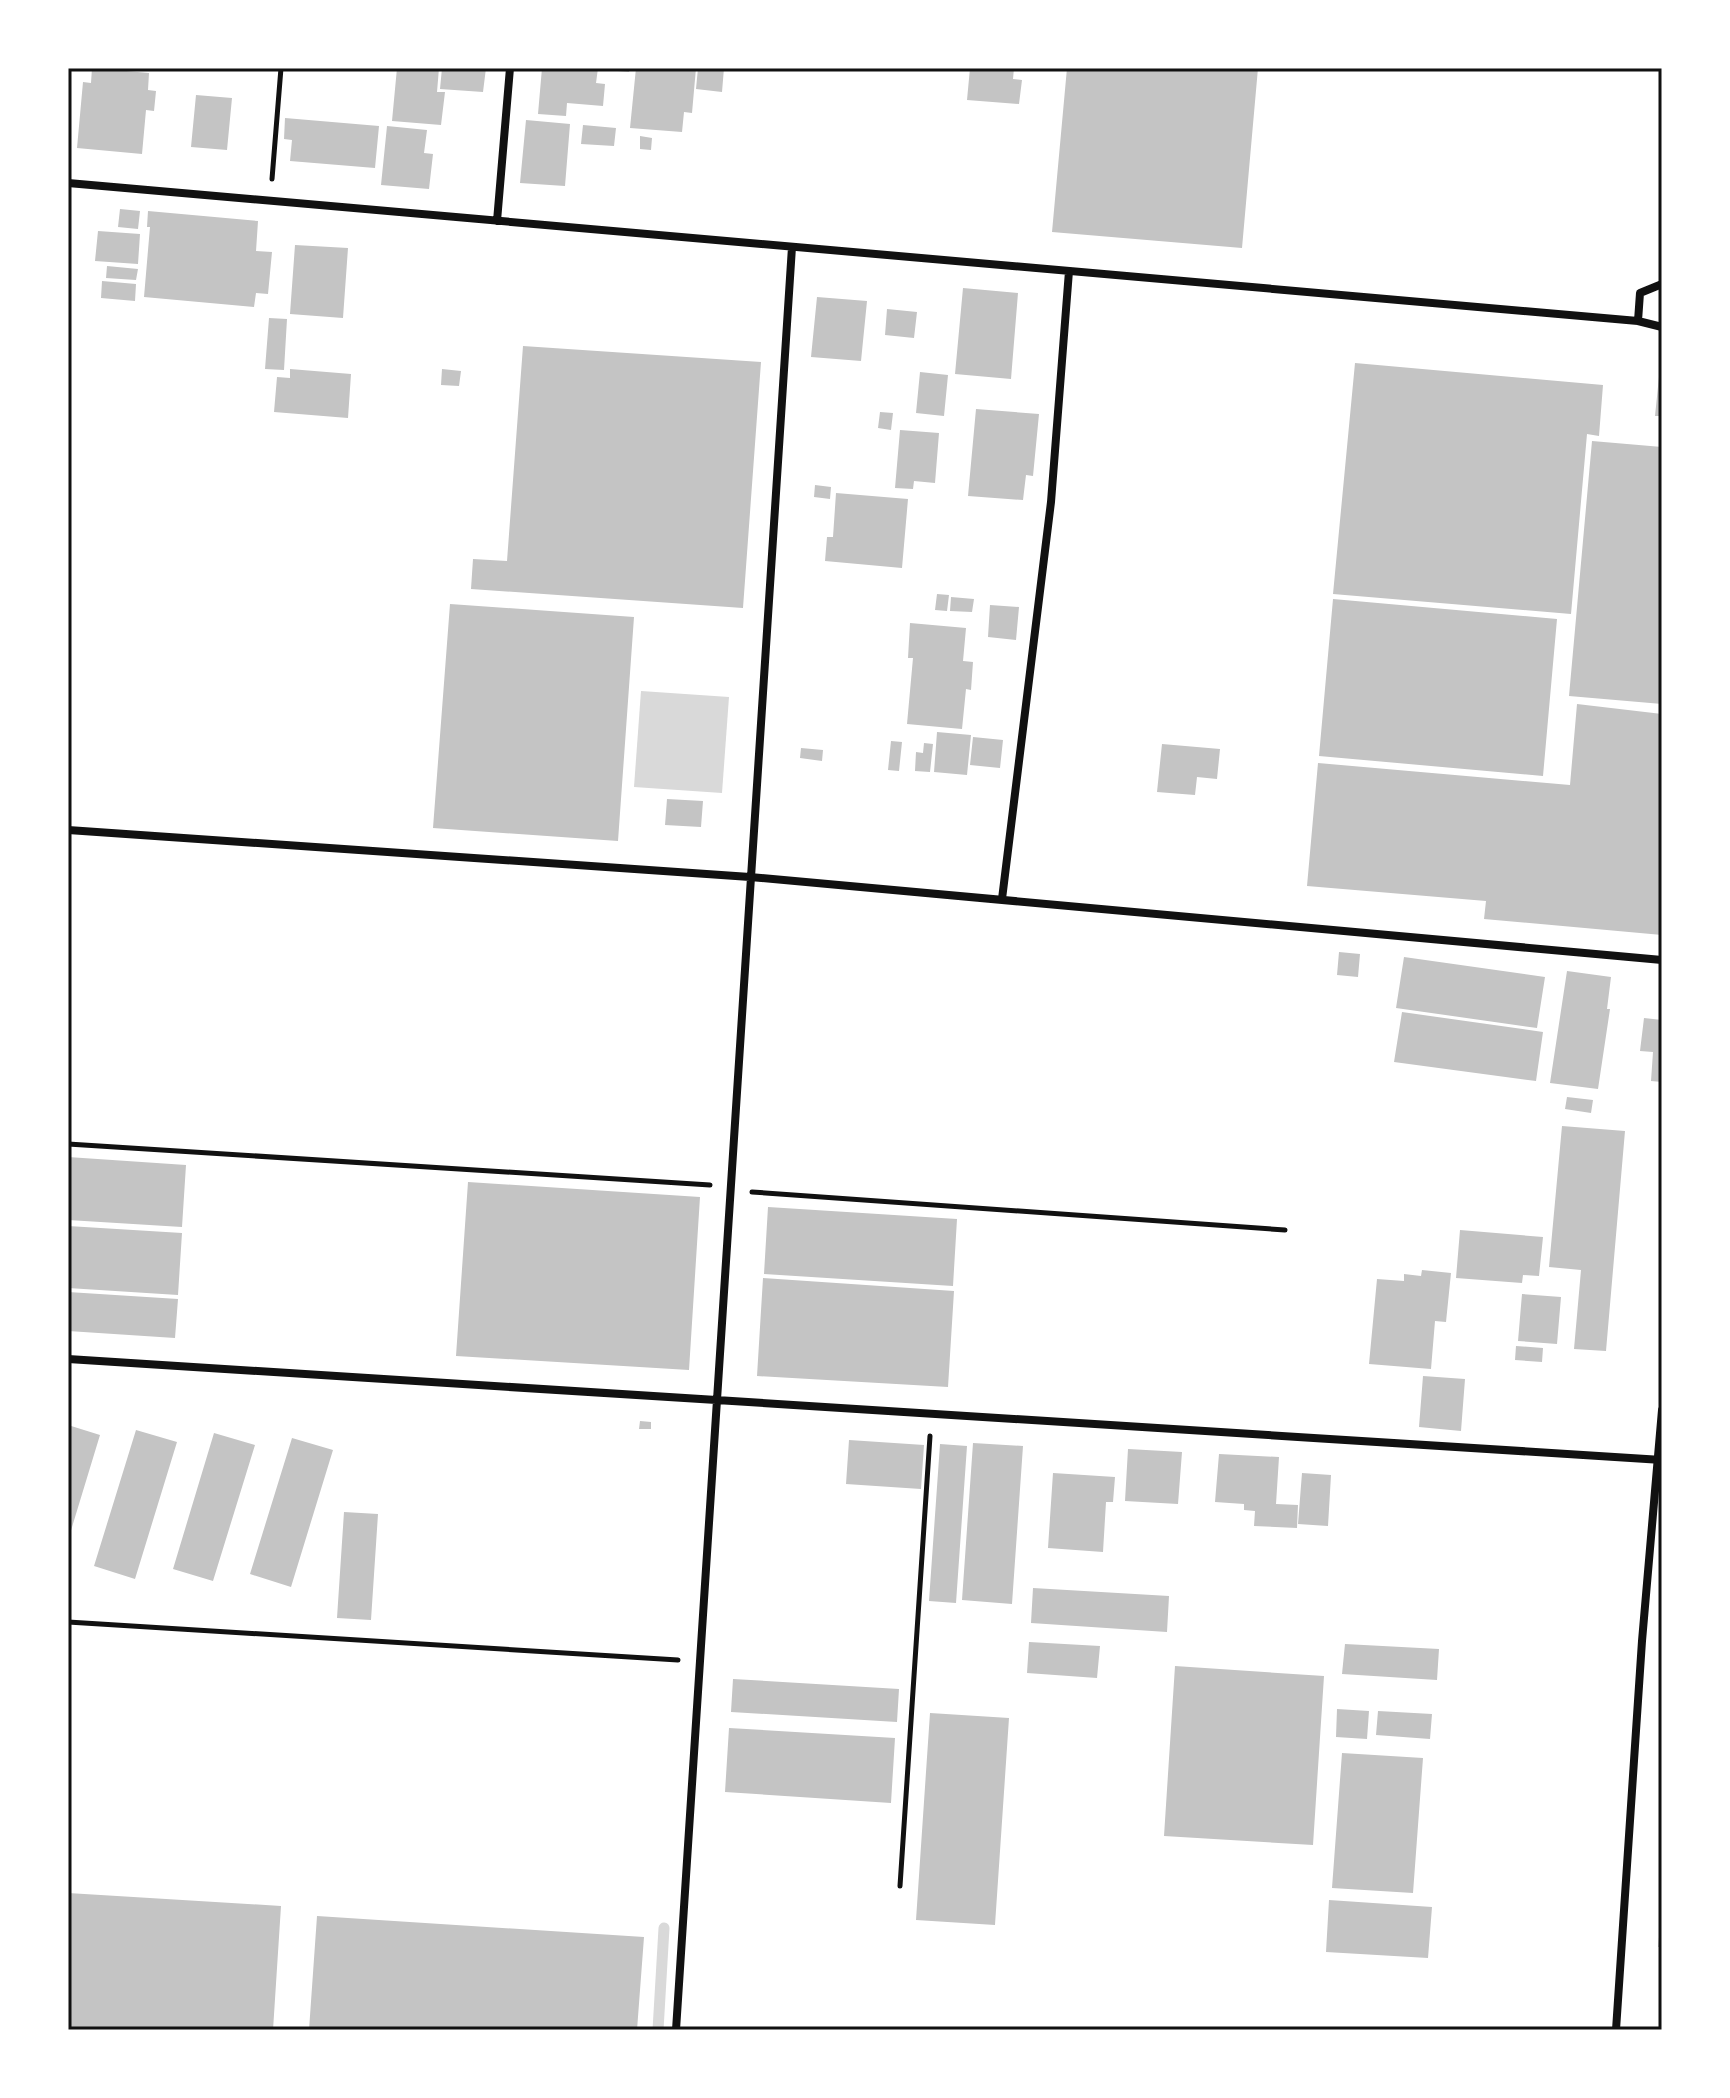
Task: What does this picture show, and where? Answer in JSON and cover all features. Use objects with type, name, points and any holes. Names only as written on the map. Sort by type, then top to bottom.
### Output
[{"type":"street","points":[[497,221],[510,68]]},
{"type":"street","points":[[68,183],[1638,321],[1662,327]]},
{"type":"street","points":[[676,2030],[792,247]]},
{"type":"street","points":[[1002,899],[1051,502],[1069,271]]},
{"type":"street","points":[[1638,321],[1640,293],[1662,284]]},
{"type":"street","points":[[68,830],[750,877],[1662,960]]},
{"type":"street","points":[[68,1359],[1660,1460]]},
{"type":"street","points":[[1616,2030],[1642,1641],[1662,1410]]},
{"type":"path","points":[[270,201],[281,68]]},
{"type":"path","points":[[68,1144],[730,1188],[1285,1230]]},
{"type":"path","points":[[900,1886],[932,1414]]},
{"type":"path","points":[[68,1622],[700,1662]]},
{"type":"shaded area","points":[[641,691],[729,697],[722,793],[634,787]]},
{"type":"building","points":[[92,68],[149,73],[148,90],[156,91],[154,111],[146,110],[142,154],[77,148],[83,82],[91,83]]},
{"type":"building","points":[[397,68],[439,68],[437,92],[445,92],[441,125],[392,121]]},
{"type":"building","points":[[442,68],[486,68],[483,92],[440,89]]},
{"type":"building","points":[[542,68],[598,68],[596,83],[605,84],[603,106],[567,103],[566,116],[538,114]]},
{"type":"building","points":[[606,68],[630,68],[629,72]]},
{"type":"building","points":[[636,68],[696,68],[692,113],[684,112],[682,132],[630,128]]},
{"type":"building","points":[[698,68],[724,68],[722,92],[696,89]]},
{"type":"building","points":[[970,68],[1014,68],[1013,79],[1022,80],[1019,104],[967,100]]},
{"type":"building","points":[[1067,68],[1258,68],[1242,248],[1052,232]]},
{"type":"building","points":[[196,95],[232,98],[227,150],[191,147]]},
{"type":"building","points":[[285,118],[379,126],[375,168],[290,161],[292,140],[284,139]]},
{"type":"building","points":[[526,120],[570,124],[565,186],[520,183]]},
{"type":"building","points":[[583,125],[616,128],[614,146],[581,144]]},
{"type":"building","points":[[387,126],[427,130],[424,153],[433,154],[429,189],[381,185]]},
{"type":"building","points":[[640,136],[652,138],[651,150],[640,149]]},
{"type":"building","points":[[120,209],[140,211],[138,229],[118,227]]},
{"type":"building","points":[[148,211],[258,221],[256,251],[272,252],[268,294],[256,293],[254,307],[144,297],[150,227],[147,227]]},
{"type":"building","points":[[98,231],[140,234],[138,264],[95,261]]},
{"type":"building","points":[[295,245],[348,248],[343,318],[290,314]]},
{"type":"building","points":[[107,266],[138,269],[136,280],[106,278]]},
{"type":"building","points":[[102,281],[136,284],[135,301],[101,298]]},
{"type":"building","points":[[963,288],[1018,293],[1011,379],[955,374]]},
{"type":"building","points":[[817,297],[867,301],[861,361],[811,357]]},
{"type":"building","points":[[887,309],[917,312],[914,338],[885,335]]},
{"type":"building","points":[[269,318],[287,319],[284,370],[265,369]]},
{"type":"building","points":[[523,346],[761,362],[743,608],[471,589],[473,559],[507,561]]},
{"type":"building","points":[[1355,363],[1603,385],[1599,436],[1587,434],[1571,614],[1333,594]]},
{"type":"building","points":[[1660,367],[1662,416],[1655,416]]},
{"type":"building","points":[[290,369],[351,374],[348,418],[274,412],[277,377],[290,378]]},
{"type":"building","points":[[442,369],[461,371],[459,386],[441,385]]},
{"type":"building","points":[[920,372],[948,375],[944,416],[916,413]]},
{"type":"building","points":[[976,409],[1039,414],[1033,476],[1026,475],[1023,500],[968,496]]},
{"type":"building","points":[[880,412],[893,413],[891,430],[878,428]]},
{"type":"building","points":[[900,430],[939,433],[935,483],[914,481],[913,489],[895,488]]},
{"type":"building","points":[[1592,441],[1662,447],[1662,704],[1569,696]]},
{"type":"building","points":[[815,485],[831,487],[830,499],[814,497]]},
{"type":"building","points":[[836,493],[908,499],[902,568],[825,561],[827,537],[833,537]]},
{"type":"building","points":[[937,594],[949,595],[947,611],[935,610]]},
{"type":"building","points":[[951,597],[974,599],[972,612],[950,611]]},
{"type":"building","points":[[1333,599],[1557,619],[1543,776],[1319,756]]},
{"type":"building","points":[[450,604],[634,617],[618,841],[433,828]]},
{"type":"building","points":[[990,605],[1019,607],[1016,640],[988,637]]},
{"type":"building","points":[[910,623],[966,628],[963,661],[973,662],[971,690],[966,689],[962,729],[907,724],[913,658],[908,658]]},
{"type":"building","points":[[1577,704],[1662,714],[1662,935],[1484,919],[1486,901],[1307,886],[1318,763],[1570,785]]},
{"type":"building","points":[[937,732],[971,735],[967,775],[934,772]]},
{"type":"building","points":[[973,737],[1003,740],[1000,768],[970,765]]},
{"type":"building","points":[[891,741],[902,742],[899,771],[888,770]]},
{"type":"building","points":[[924,743],[933,744],[930,772],[915,771],[916,752],[923,753]]},
{"type":"building","points":[[1162,744],[1220,749],[1217,779],[1197,777],[1195,795],[1157,792]]},
{"type":"building","points":[[801,748],[823,750],[822,761],[800,758]]},
{"type":"building","points":[[667,799],[703,801],[701,827],[665,825]]},
{"type":"building","points":[[1339,952],[1360,954],[1358,977],[1337,975]]},
{"type":"building","points":[[1404,957],[1545,977],[1537,1028],[1396,1008]]},
{"type":"building","points":[[1567,971],[1611,977],[1607,1009],[1610,1009],[1598,1089],[1550,1083]]},
{"type":"building","points":[[1402,1012],[1543,1032],[1536,1081],[1394,1062]]},
{"type":"building","points":[[1644,1018],[1662,1020],[1662,1082],[1651,1081],[1653,1052],[1640,1051]]},
{"type":"building","points":[[1567,1097],[1593,1100],[1591,1113],[1565,1109]]},
{"type":"building","points":[[1562,1126],[1625,1131],[1606,1351],[1574,1349],[1581,1270],[1549,1267]]},
{"type":"building","points":[[68,1157],[186,1165],[182,1227],[68,1220]]},
{"type":"building","points":[[468,1182],[700,1197],[689,1370],[456,1356]]},
{"type":"building","points":[[768,1207],[957,1219],[953,1286],[764,1274]]},
{"type":"building","points":[[68,1226],[182,1233],[178,1295],[68,1288]]},
{"type":"building","points":[[1460,1230],[1543,1237],[1539,1276],[1523,1275],[1522,1283],[1456,1278]]},
{"type":"building","points":[[1422,1270],[1451,1273],[1446,1322],[1435,1321],[1431,1369],[1369,1364],[1377,1279],[1404,1281],[1404,1274],[1421,1276]]},
{"type":"building","points":[[763,1278],[954,1291],[948,1387],[757,1376]]},
{"type":"building","points":[[68,1292],[178,1299],[175,1338],[68,1331]]},
{"type":"building","points":[[1522,1294],[1561,1297],[1557,1344],[1518,1341]]},
{"type":"building","points":[[1516,1346],[1543,1348],[1542,1362],[1515,1360]]},
{"type":"building","points":[[1423,1376],[1465,1379],[1461,1431],[1419,1427]]},
{"type":"building","points":[[640,1421],[651,1422],[651,1429],[639,1429]]},
{"type":"building","points":[[68,1425],[100,1435],[69,1537],[68,1536]]},
{"type":"building","points":[[136,1430],[177,1442],[135,1579],[94,1566]]},
{"type":"building","points":[[214,1433],[255,1445],[213,1581],[173,1569]]},
{"type":"building","points":[[292,1438],[333,1450],[291,1587],[250,1574]]},
{"type":"building","points":[[849,1440],[924,1445],[921,1489],[846,1484]]},
{"type":"building","points":[[973,1443],[1023,1446],[1012,1604],[962,1600]]},
{"type":"building","points":[[940,1444],[967,1446],[956,1603],[929,1601]]},
{"type":"building","points":[[1128,1449],[1182,1452],[1178,1504],[1125,1501]]},
{"type":"building","points":[[1219,1454],[1279,1457],[1276,1504],[1298,1505],[1297,1528],[1254,1526],[1255,1511],[1244,1510],[1244,1504],[1215,1502]]},
{"type":"building","points":[[1053,1473],[1115,1477],[1113,1502],[1106,1502],[1103,1552],[1048,1548]]},
{"type":"building","points":[[1302,1473],[1331,1475],[1328,1526],[1298,1524]]},
{"type":"building","points":[[344,1512],[378,1514],[371,1620],[337,1618]]},
{"type":"building","points":[[1033,1588],[1169,1596],[1167,1632],[1031,1623]]},
{"type":"building","points":[[1029,1642],[1100,1646],[1097,1678],[1027,1673]]},
{"type":"building","points":[[1345,1644],[1439,1649],[1437,1680],[1342,1674]]},
{"type":"building","points":[[1175,1666],[1324,1676],[1313,1845],[1164,1836]]},
{"type":"building","points":[[733,1679],[899,1689],[897,1722],[731,1712]]},
{"type":"building","points":[[1337,1709],[1369,1711],[1367,1739],[1336,1737]]},
{"type":"building","points":[[1378,1711],[1432,1714],[1430,1739],[1376,1735]]},
{"type":"building","points":[[930,1713],[1009,1718],[995,1925],[916,1920]]},
{"type":"building","points":[[729,1728],[895,1738],[891,1803],[725,1792]]},
{"type":"building","points":[[1342,1753],[1423,1758],[1413,1893],[1332,1888]]},
{"type":"building","points":[[68,1893],[281,1906],[273,2030],[68,2030]]},
{"type":"building","points":[[1329,1900],[1432,1907],[1428,1958],[1326,1952]]},
{"type":"building","points":[[317,1916],[644,1937],[637,2030],[309,2030]]},
{"type":"building","points":[[1660,1927],[1662,1947],[1658,1947]]},
{"type":"waterway","points":[[658,2030],[664,1928]]}]
